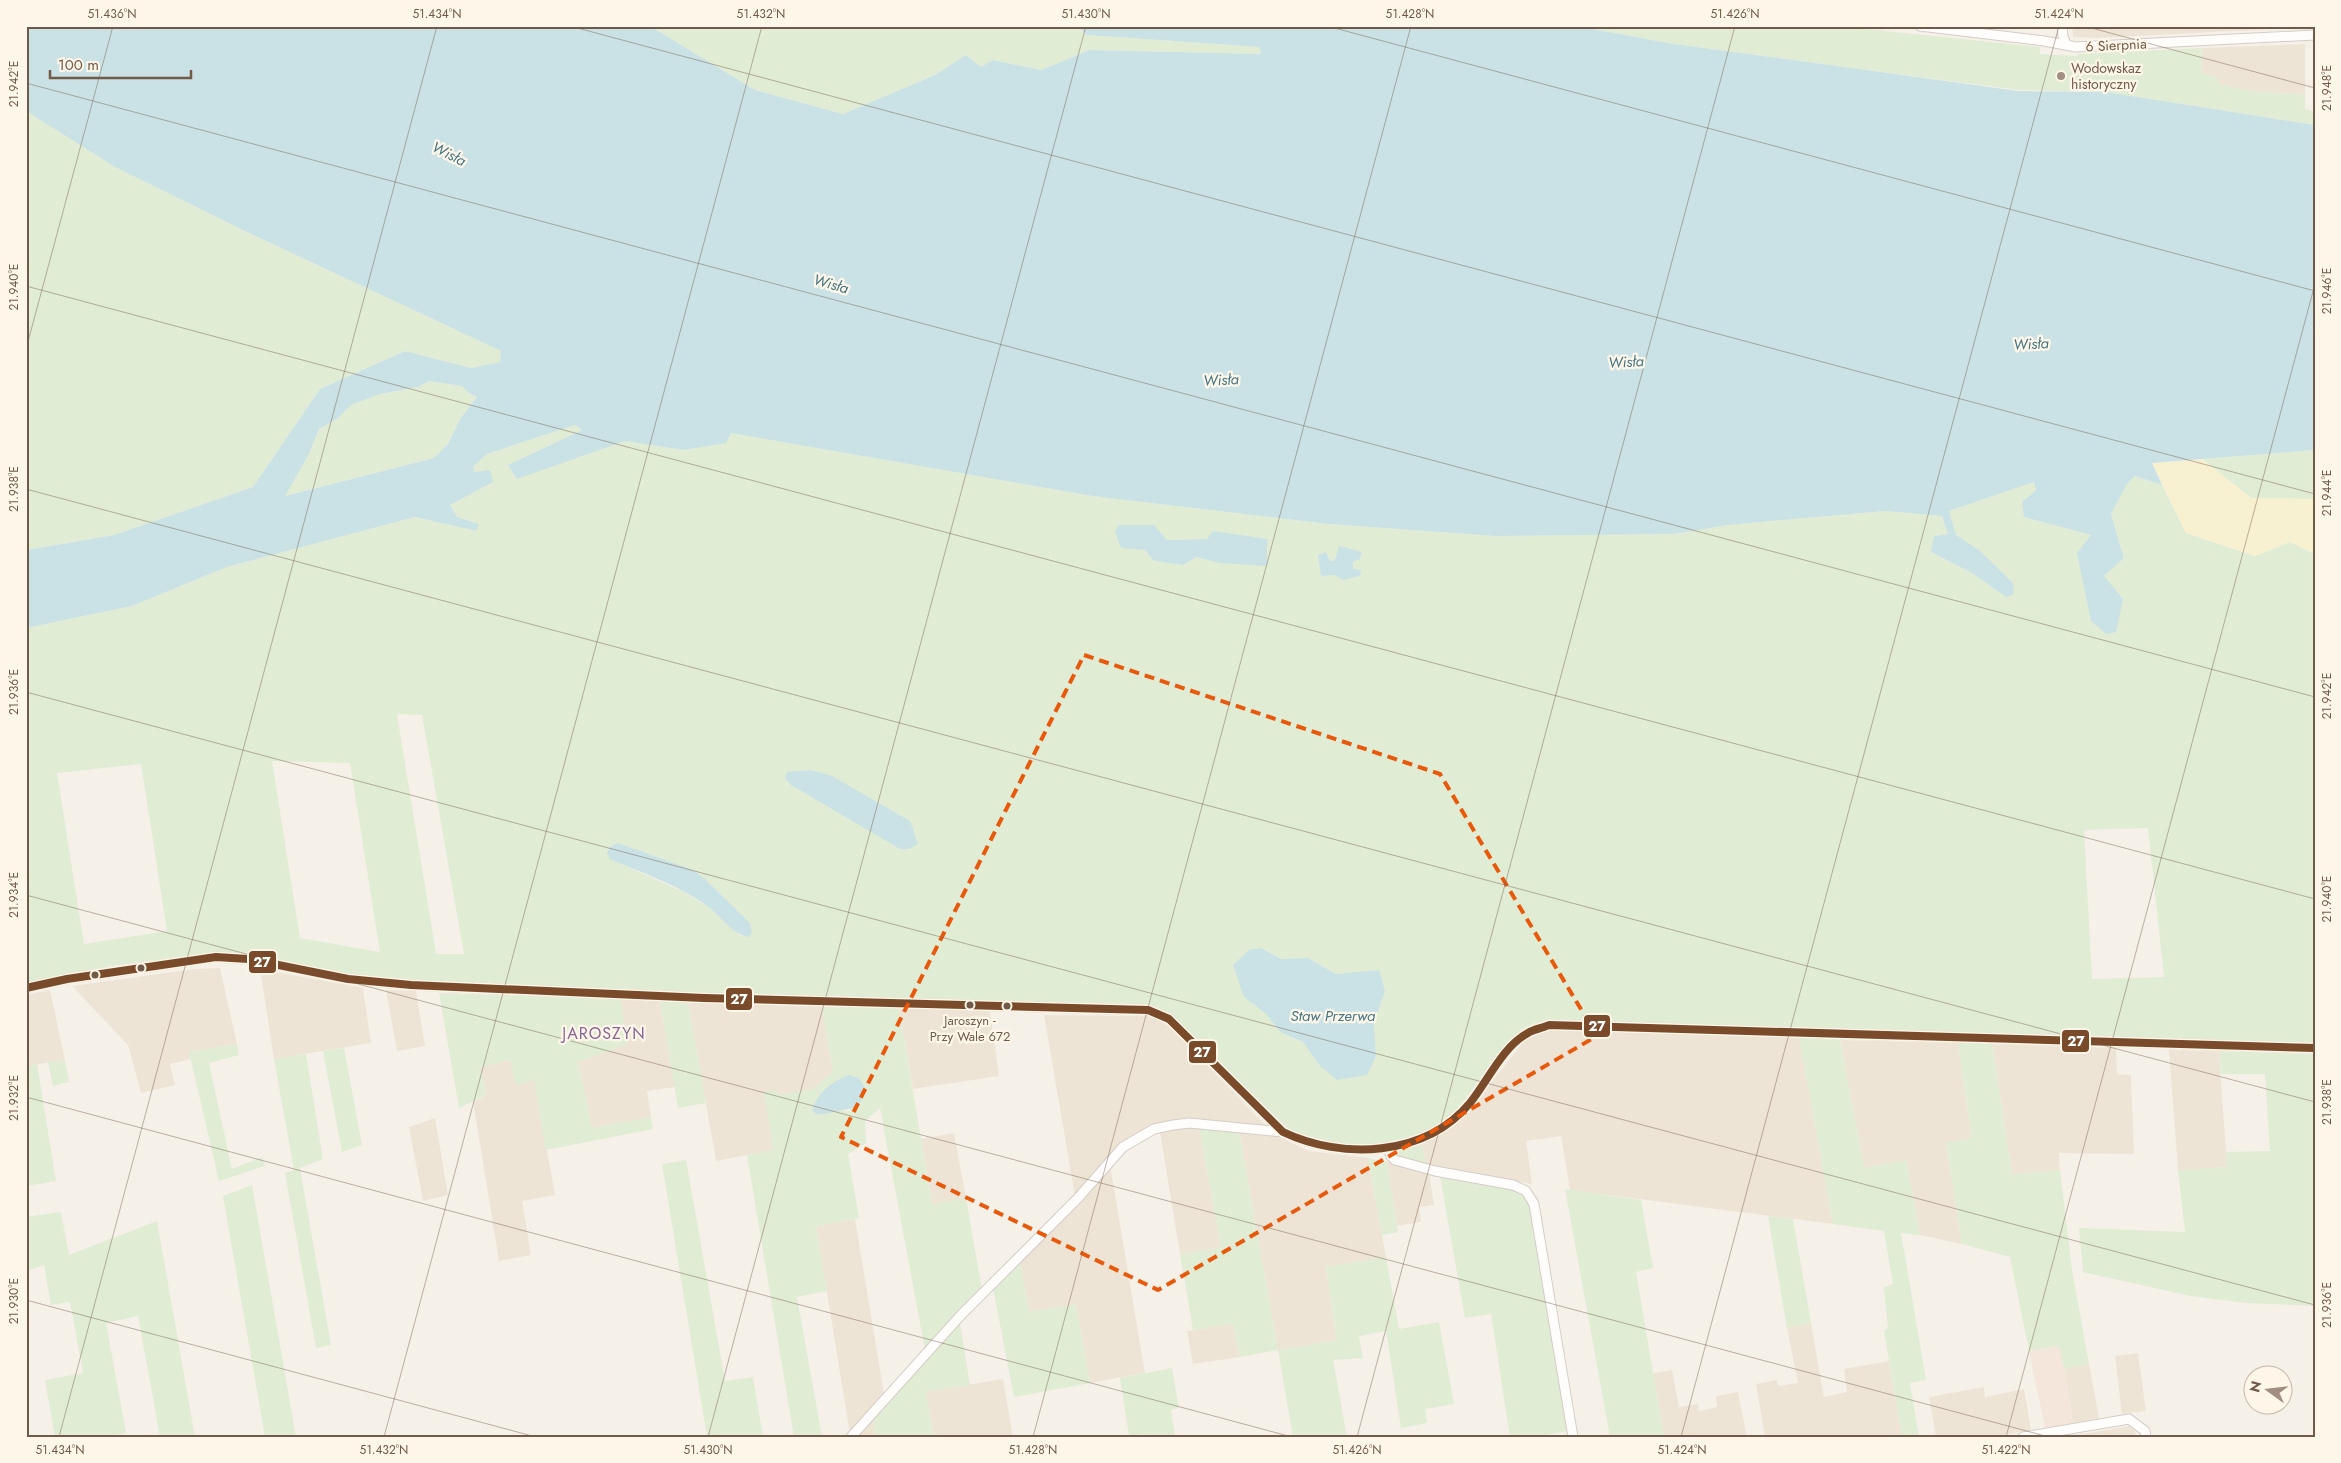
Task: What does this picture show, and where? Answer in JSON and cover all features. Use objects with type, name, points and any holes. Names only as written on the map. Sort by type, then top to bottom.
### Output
[{"type":"street","name":"6 Sierpnia","points":[[1920,26],[2066,44],[2076,47],[2315,36]]},
{"type":"street","points":[[2062,26],[2066,44]]},
{"type":"street","points":[[26,988],[76,977],[216,957],[248,959],[348,979],[411,985],[704,998],[1148,1010],[1169,1018],[1283,1132]]},
{"type":"street","points":[[851,1437],[961,1315],[1071,1205],[1123,1147],[1154,1129],[1189,1123],[1283,1132],[1305,1142],[1337,1148],[1362,1150],[1388,1148],[1430,1134],[1453,1120],[1470,1103],[1510,1048],[1527,1033],[1549,1025],[2315,1048]]},
{"type":"street","points":[[1388,1148],[1395,1160],[1435,1171],[1513,1185],[1526,1191],[1531,1197],[1534,1204],[1573,1437]]},
{"type":"street","points":[[2023,1437],[2129,1419],[2145,1431],[2146,1437]]},
{"type":"highlighted area","points":[[1084,655],[1440,774],[1597,1036],[1158,1290],[841,1137]]},
{"type":"shaded area","points":[[2072,26],[2315,27],[2096,38],[2073,37]]},
{"type":"shaded area","points":[[2305,44],[2305,95],[2251,91],[2218,84],[2217,78],[2201,72],[2202,48]]},
{"type":"shaded area","points":[[220,968],[237,1044],[189,1052],[191,1059],[170,1064],[175,1085],[141,1093],[128,1045],[72,986],[194,969]]},
{"type":"shaded area","points":[[260,969],[363,988],[371,1043],[274,1059]]},
{"type":"shaded area","points":[[50,990],[65,1060],[26,1066],[26,995]]},
{"type":"shaded area","points":[[386,990],[416,991],[425,1046],[397,1051]]},
{"type":"shaded area","points":[[621,999],[660,1000],[675,1087],[647,1091],[651,1117],[592,1128],[578,1062],[627,1044]]},
{"type":"shaded area","points":[[688,1002],[822,1007],[833,1071],[813,1089],[778,1096],[773,1150],[716,1161]]},
{"type":"shaded area","points":[[899,1008],[990,1011],[999,1076],[913,1089]]},
{"type":"shaded area","points":[[1044,1015],[1151,1016],[1172,1028],[1266,1126],[1189,1119],[1166,1121],[1139,1132],[1118,1147],[1075,1196]]},
{"type":"shaded area","points":[[1555,1029],[1799,1037],[1833,1224],[1570,1190],[1561,1136],[1526,1141],[1532,1184],[1427,1165],[1422,1145],[1447,1129],[1469,1110],[1525,1040],[1537,1032]]},
{"type":"shaded area","points":[[1840,1040],[1958,1043],[1972,1139],[1946,1143],[1962,1244],[1920,1235],[1906,1160],[1864,1168]]},
{"type":"shaded area","points":[[1992,1044],[2116,1048],[2117,1074],[2131,1075],[2134,1154],[2059,1153],[2060,1170],[2012,1175]]},
{"type":"shaded area","points":[[2169,1050],[2219,1051],[2227,1167],[2178,1170]]},
{"type":"shaded area","points":[[511,1060],[534,1079],[555,1195],[522,1201],[531,1255],[499,1261],[473,1102],[486,1095],[481,1067]]},
{"type":"shaded area","points":[[435,1118],[448,1195],[423,1201],[409,1127]]},
{"type":"shaded area","points":[[1199,1127],[1221,1247],[1180,1254],[1160,1132]]},
{"type":"shaded area","points":[[1239,1131],[1273,1134],[1309,1151],[1368,1158],[1386,1257],[1326,1267],[1337,1340],[1278,1350]]},
{"type":"shaded area","points":[[954,1133],[966,1198],[932,1204],[921,1139]]},
{"type":"shaded area","points":[[1387,1162],[1429,1173],[1434,1205],[1419,1207],[1421,1222],[1397,1226]]},
{"type":"shaded area","points":[[1110,1165],[1145,1373],[1090,1383],[1076,1304],[1029,1312],[1020,1261]]},
{"type":"shaded area","points":[[855,1219],[884,1394],[850,1434],[816,1226]]},
{"type":"shaded area","points":[[1811,1323],[1824,1397],[1847,1392],[1844,1369],[1889,1361],[1902,1437],[1765,1437],[1756,1384],[1777,1380],[1778,1386],[1798,1383],[1787,1328]]},
{"type":"shaded area","points":[[1233,1324],[1240,1357],[1193,1364],[1187,1331]]},
{"type":"shaded area","points":[[2060,1346],[2073,1423],[2045,1428],[2029,1351]]},
{"type":"shaded area","points":[[2138,1353],[2146,1411],[2122,1414],[2115,1356]]},
{"type":"shaded area","points":[[2089,1364],[2099,1418],[2073,1423],[2064,1369]]},
{"type":"shaded area","points":[[1672,1370],[1679,1407],[1698,1404],[1699,1411],[1717,1407],[1716,1396],[1738,1392],[1747,1437],[1664,1437],[1653,1373]]},
{"type":"shaded area","points":[[1003,1379],[1013,1437],[934,1437],[926,1392]]},
{"type":"shaded area","points":[[1984,1387],[1985,1397],[2024,1389],[2031,1430],[1990,1437],[1936,1437],[1929,1397]]},
{"type":"shaded area","points":[[873,1417],[876,1437],[857,1437]]},
{"type":"shaded area","points":[[2129,1426],[2135,1431],[2136,1437],[2066,1437]]},
{"type":"green space","points":[[650,26],[1077,26],[1087,35],[1259,47],[1261,54],[1090,50],[1041,70],[993,60],[981,67],[966,55],[935,75],[843,114],[755,90]]},
{"type":"green space","points":[[1577,26],[1855,26],[1856,28],[2040,47],[2040,54],[2078,56],[2078,54],[2202,48],[2201,72],[2217,78],[2218,84],[2251,91],[2305,95],[2305,109],[2315,112],[2315,125],[2106,92],[2018,90],[1852,68],[1674,44]]},
{"type":"green space","points":[[26,111],[115,167],[249,233],[501,351],[500,362],[471,368],[405,351],[320,389],[253,487],[114,535],[26,550]]},
{"type":"green space","points":[[428,381],[462,386],[469,393],[477,397],[460,419],[448,444],[434,458],[284,496],[309,454],[319,429],[337,419],[351,405],[380,394],[418,387]]},
{"type":"green space","points":[[575,425],[582,430],[508,465],[517,478],[625,441],[683,450],[731,433],[1092,496],[1328,524],[1495,536],[1674,534],[1728,525],[1885,511],[1942,516],[1948,534],[1931,552],[1972,573],[2006,597],[1979,550],[1956,535],[1949,511],[2034,482],[2036,490],[2024,517],[2091,535],[2104,576],[2124,558],[2111,514],[2127,484],[2135,476],[2162,485],[2186,533],[2255,556],[2290,542],[2315,554],[2315,1044],[1548,1020],[1528,1026],[1517,1034],[1499,1053],[1467,1097],[1445,1119],[1410,1137],[1391,1142],[1351,1144],[1331,1143],[1313,1139],[1288,1128],[1171,1016],[1159,1008],[1144,1005],[724,995],[412,981],[330,972],[229,953],[211,953],[111,966],[26,984],[26,628],[132,606],[227,567],[415,517],[476,531],[479,524],[457,517],[450,505],[493,482],[474,472],[473,467],[487,454]],"holes":[[[1267,539],[1267,565],[1219,563],[1196,557],[1183,565],[1154,561],[1145,550],[1167,540]],[[1326,552],[1330,561],[1362,553],[1360,559],[1353,561],[1353,569],[1335,575],[1321,576]],[[397,714],[422,715],[464,954],[436,954]],[[272,761],[350,763],[380,952],[300,938]],[[141,764],[167,931],[84,944],[57,773]],[[2148,828],[2164,977],[2092,979],[2084,830]],[[610,859],[705,879],[750,923],[752,933],[741,936],[710,908],[684,892]],[[1261,948],[1281,959],[1308,958],[1336,974],[1379,971],[1385,991],[1374,1023],[1376,1056],[1320,1066],[1303,1042],[1280,1032],[1266,1014],[1244,997]]]},
{"type":"green space","points":[[2315,450],[2315,499],[2251,498],[2202,459]]},
{"type":"green space","points":[[439,993],[621,999],[627,1044],[578,1062],[592,1128],[651,1117],[653,1129],[546,1150],[534,1080],[516,1086],[510,1060],[481,1067],[486,1095],[459,1108]]},
{"type":"green space","points":[[660,1000],[688,1002],[706,1103],[678,1108]]},
{"type":"green space","points":[[822,1007],[899,1008],[932,1204],[966,1198],[982,1290],[925,1350],[880,1108],[865,1121],[866,1143],[848,1154],[859,1218],[816,1226],[827,1291],[797,1297],[822,1437],[794,1437],[747,1155],[773,1150],[764,1092],[777,1090],[778,1095],[813,1089],[833,1071]],"holes":[[[849,1075],[850,1111],[839,1111],[826,1087]]]},
{"type":"green space","points":[[1799,1038],[1840,1040],[1864,1168],[1906,1160],[1920,1235],[1901,1233],[1926,1380],[1910,1383],[1919,1437],[1902,1437],[1884,1331],[1888,1328],[1884,1287],[1893,1284],[1884,1231],[1833,1224]]},
{"type":"green space","points":[[1958,1043],[1992,1044],[2012,1175],[2060,1170],[2072,1270],[2089,1364],[2064,1369],[2059,1346],[2029,1351],[2010,1257],[1962,1244],[1946,1143],[1972,1138]]},
{"type":"green space","points":[[237,1044],[239,1055],[209,1063],[232,1169],[262,1157],[265,1166],[219,1181],[189,1052]]},
{"type":"green space","points":[[344,1048],[362,1145],[342,1152],[323,1051]]},
{"type":"green space","points":[[2219,1051],[2315,1054],[2315,1306],[2246,1303],[2191,1296],[2083,1272],[2079,1228],[2185,1232],[2178,1170],[2227,1167],[2226,1152],[2270,1151],[2265,1074],[2221,1074]]},
{"type":"green space","points":[[306,1054],[323,1159],[300,1168],[331,1345],[316,1348],[285,1173],[294,1170],[274,1059]]},
{"type":"green space","points":[[65,1060],[69,1082],[53,1086],[48,1062]]},
{"type":"green space","points":[[37,1064],[56,1181],[26,1186],[26,1066]]},
{"type":"green space","points":[[1199,1127],[1239,1131],[1278,1350],[1240,1357],[1233,1324],[1193,1330],[1180,1254],[1221,1247]]},
{"type":"green space","points":[[1422,1145],[1427,1165],[1400,1157],[1398,1154],[1399,1150]]},
{"type":"green space","points":[[1368,1158],[1387,1162],[1398,1232],[1382,1235]]},
{"type":"green space","points":[[686,1160],[725,1381],[753,1377],[763,1437],[707,1437],[662,1164]]},
{"type":"green space","points":[[1440,1176],[1518,1191],[1530,1204],[1567,1431],[1537,1437],[1510,1437],[1491,1314],[1465,1318]]},
{"type":"green space","points":[[252,1185],[296,1437],[265,1437],[223,1196]]},
{"type":"green space","points":[[1565,1189],[1641,1200],[1653,1268],[1636,1272],[1664,1437],[1610,1437]]},
{"type":"green space","points":[[61,1212],[69,1255],[157,1221],[195,1437],[160,1437],[138,1316],[106,1323],[126,1433],[103,1437],[55,1437],[45,1380],[83,1373],[70,1302],[51,1305],[44,1265],[26,1271],[26,1247],[29,1247],[26,1217]]},
{"type":"green space","points":[[1768,1216],[1793,1219],[1811,1323],[1787,1328]]},
{"type":"green space","points":[[1386,1257],[1399,1329],[1439,1322],[1454,1404],[1425,1409],[1427,1423],[1401,1428],[1386,1331],[1359,1336],[1363,1358],[1333,1360],[1347,1437],[1293,1437],[1278,1350],[1337,1340],[1326,1267]]},
{"type":"green space","points":[[1020,1261],[1029,1312],[1076,1304],[1090,1383],[1014,1397],[993,1288]]},
{"type":"green space","points":[[960,1323],[970,1385],[926,1392],[934,1437],[876,1437],[873,1417]]},
{"type":"green space","points":[[1172,1368],[1179,1408],[1171,1410],[1175,1437],[1146,1437],[1145,1434],[1129,1436],[1120,1378]]},
{"type":"sand","points":[[2202,459],[2251,498],[2315,499],[2315,554],[2290,542],[2255,556],[2186,533],[2152,463]]},
{"type":"water","name":"Wisła","points":[[26,26],[650,26],[755,90],[843,114],[935,75],[966,55],[981,67],[993,60],[1041,70],[1090,50],[1261,54],[1259,47],[1087,35],[1077,26],[1576,26],[1674,44],[2018,91],[2106,92],[2315,125],[2315,450],[2152,463],[2162,485],[2135,476],[2127,484],[2111,514],[2124,558],[2104,576],[2123,599],[2116,632],[2106,634],[2091,621],[2077,553],[2091,535],[2024,517],[2022,502],[2036,490],[2034,482],[1949,511],[1956,535],[1979,550],[2013,583],[2014,594],[2006,597],[1972,573],[1931,552],[1934,536],[1948,534],[1942,516],[1885,511],[1728,525],[1674,534],[1495,536],[1328,524],[1092,496],[731,433],[726,443],[683,450],[625,441],[517,479],[508,465],[582,430],[575,425],[487,454],[473,467],[474,472],[490,470],[493,482],[450,505],[457,517],[479,524],[476,531],[415,517],[227,567],[132,606],[26,628],[26,550],[114,535],[253,487],[320,389],[405,351],[471,368],[500,362],[501,351],[249,233],[115,167],[26,111]],"holes":[[[429,381],[462,386],[469,393],[477,397],[460,419],[448,444],[434,458],[285,496],[309,454],[319,429],[337,419],[351,405],[380,394],[418,387]]]},
{"type":"water","points":[[1119,525],[1154,525],[1167,540],[1207,539],[1213,531],[1267,539],[1267,566],[1219,563],[1196,557],[1183,565],[1154,561],[1145,550],[1121,548],[1115,532]]},
{"type":"water","points":[[1339,546],[1362,552],[1360,559],[1353,562],[1353,569],[1361,570],[1360,576],[1343,580],[1335,575],[1321,576],[1318,555],[1326,552],[1330,561],[1335,560]]},
{"type":"water","points":[[811,770],[832,776],[910,821],[918,844],[909,849],[900,849],[791,785],[785,778],[787,772]]},
{"type":"water","points":[[618,843],[693,870],[705,879],[750,923],[752,933],[748,937],[737,933],[711,909],[688,894],[610,859],[607,853],[610,847]]},
{"type":"water","name":"Staw Przerwa","points":[[1261,948],[1281,959],[1308,958],[1336,974],[1379,970],[1385,991],[1374,1023],[1376,1056],[1367,1075],[1337,1080],[1320,1066],[1303,1042],[1280,1032],[1266,1014],[1244,997],[1233,965],[1249,950]]},
{"type":"water","points":[[849,1075],[859,1078],[865,1088],[860,1103],[850,1109],[816,1114],[812,1110],[822,1092],[831,1084]]},
{"type":"transit line","name":"27","points":[[26,988],[67,979],[216,957],[248,959],[348,979],[411,985],[704,998],[1148,1010],[1169,1019],[1283,1132],[1306,1141],[1331,1147],[1356,1149],[1382,1148],[1407,1143],[1430,1134],[1451,1121],[1470,1103],[1510,1047],[1530,1032],[1549,1025],[2315,1048]]},
{"type":"place","name":"Wodowskaz historyczny","points":[[2061,76]]},
{"type":"place","name":"Jaroszyn - Przy Wale 672","points":[[970,1005]]},
{"type":"district","name":"JAROSZYN","points":[[604,1033]]}]
